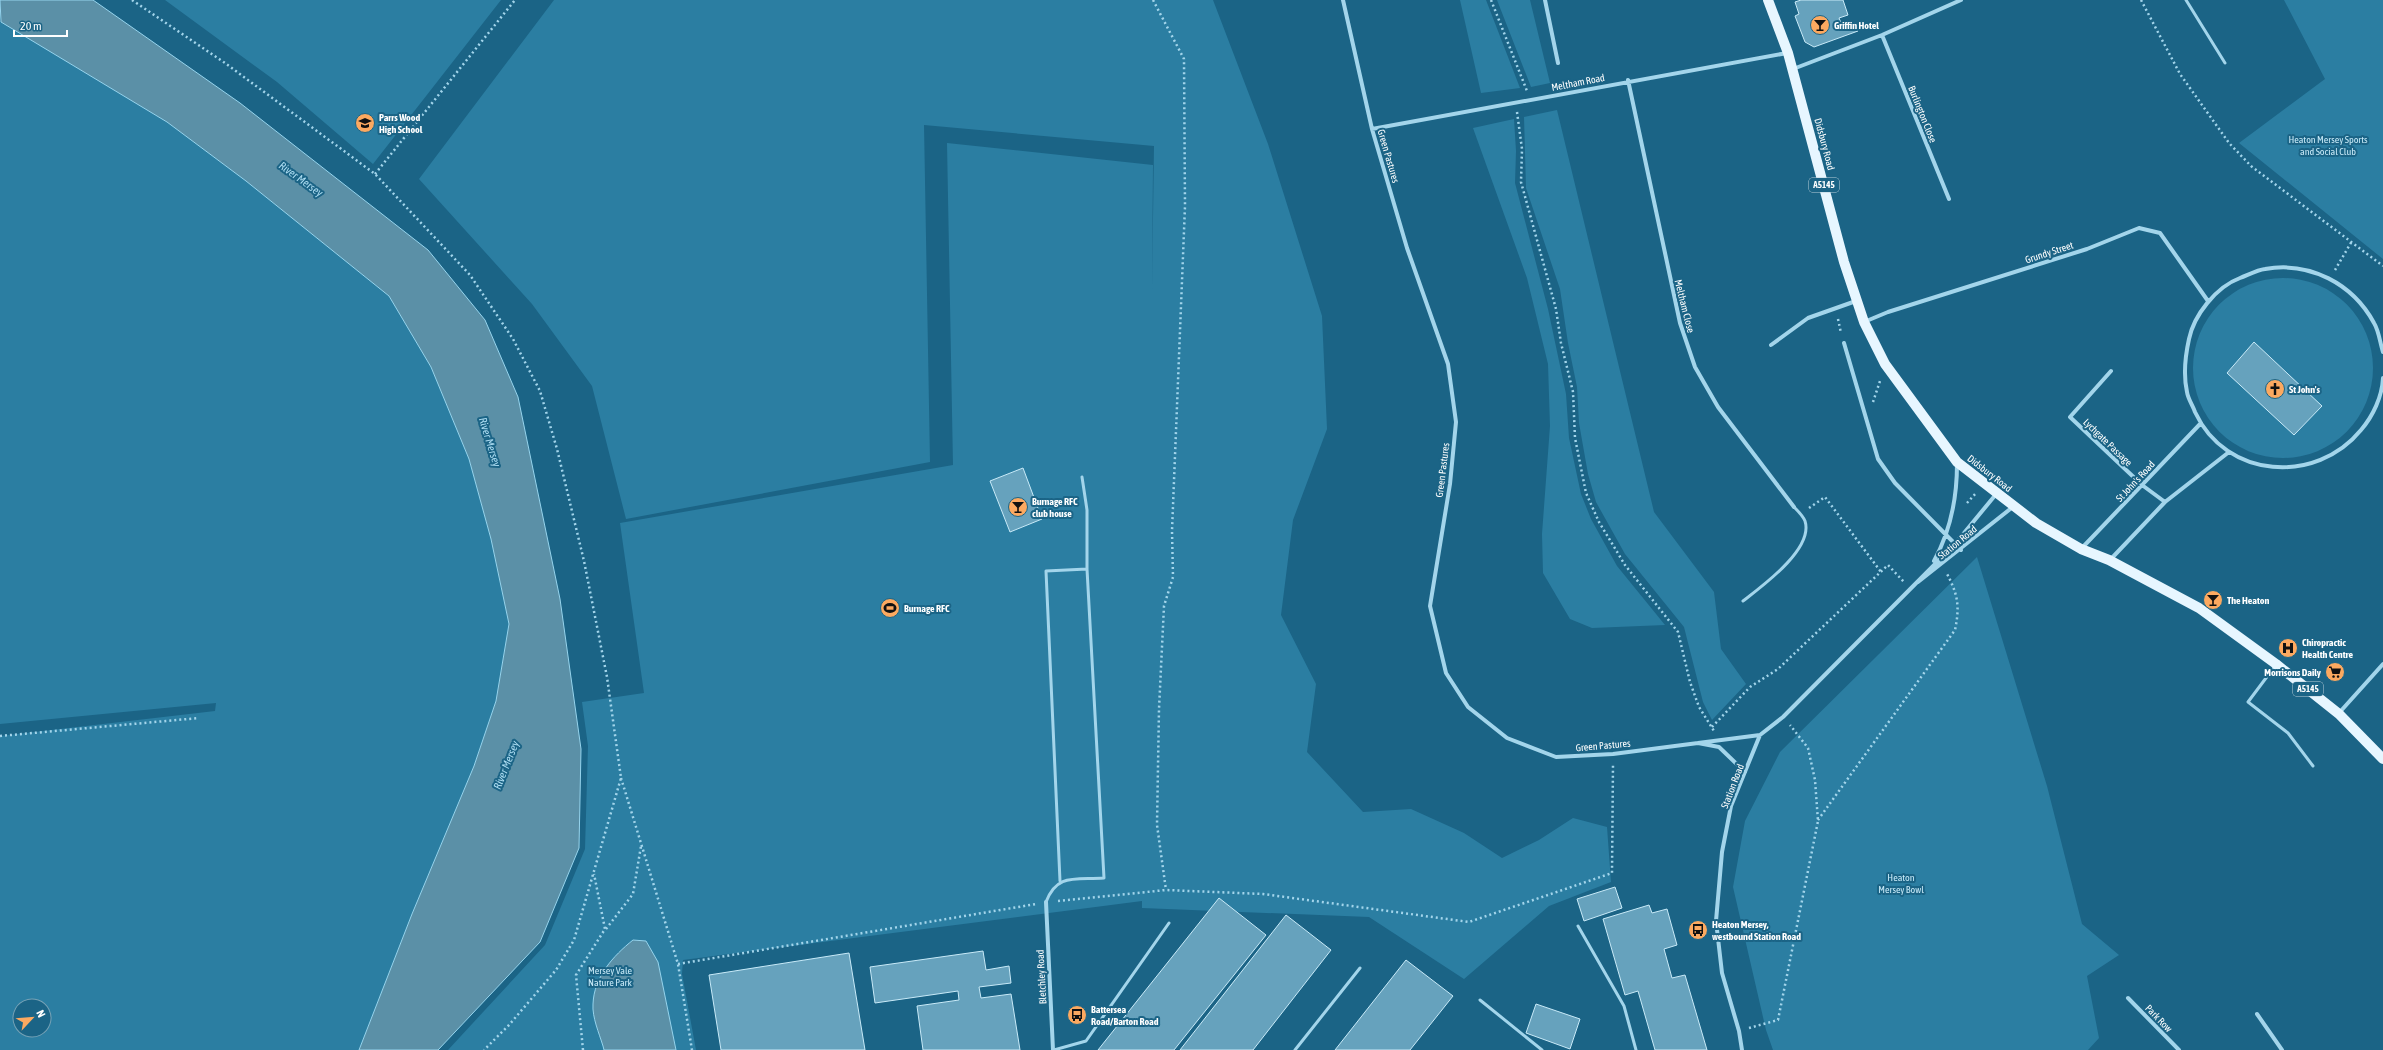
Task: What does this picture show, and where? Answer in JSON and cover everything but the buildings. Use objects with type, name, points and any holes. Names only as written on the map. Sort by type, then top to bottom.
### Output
[{"type":"main road","name":"Didsbury Road","points":[[1768,0],[1788,53],[1856,301],[1864,322],[1886,364],[1956,462],[2036,523],[2081,549],[2109,560],[2199,608],[2276,664],[2339,714],[2383,759]]},
{"type":"street","name":"Green Pastures","points":[[1343,0],[1372,128],[1408,248],[1448,364],[1456,422],[1450,484],[1430,606],[1446,672],[1468,707],[1507,738],[1556,757],[1613,754],[1717,739],[1760,735]]},
{"type":"street","points":[[1545,0],[1558,63]]},
{"type":"street","points":[[1792,69],[1882,36],[1961,0]]},
{"type":"street","name":"Burlington Close","points":[[1882,36],[1950,199]]},
{"type":"street","name":"Meltham Road","points":[[1372,128],[1628,80],[1788,53]]},
{"type":"street","name":"Meltham Close","points":[[1628,80],[1677,308],[1695,367],[1718,407],[1794,506]]},
{"type":"street","name":"Grundy Street","points":[[1864,322],[1888,312],[2087,249],[2139,228],[2160,233],[2208,301]]},
{"type":"street","points":[[2383,352],[2375,324],[2356,297],[2330,278],[2298,268],[2265,269],[2234,280],[2208,301],[2191,329],[2184,361],[2187,394],[2201,423],[2214,439],[2229,452],[2259,465],[2291,468],[2323,460],[2351,443],[2371,418],[2383,388],[2383,378]]},
{"type":"street","points":[[1771,344],[1808,318],[1856,301]]},
{"type":"street","points":[[1844,343],[1868,420],[1878,459],[1895,483],[1960,550]]},
{"type":"street","name":"Lychgate Passage","points":[[2111,371],[2070,417],[2142,485],[2165,502]]},
{"type":"street","name":"St John's Road","points":[[2081,549],[2201,423]]},
{"type":"street","points":[[2109,560],[2165,502],[2229,452]]},
{"type":"street","points":[[1932,565],[1947,536],[1955,501],[1956,462]]},
{"type":"street","name":"Station Road","points":[[1742,1050],[1739,1031],[1722,973],[1716,921],[1722,852],[1731,806],[1760,735],[1782,717],[1932,565],[1955,544],[1979,517],[1997,493]]},
{"type":"street","name":"Station Road","points":[[1909,588],[1960,550],[2014,506]]},
{"type":"street","points":[[2339,714],[2383,664]]},
{"type":"street","name":"Green Pastures","points":[[1694,742],[1719,748],[1745,772]]},
{"type":"street","name":"Bletchley Road","points":[[1046,902],[1054,1050]]},
{"type":"street","name":"Park Row","points":[[2128,998],[2179,1050]]},
{"type":"street","points":[[2257,1014],[2282,1050]]},
{"type":"lane","points":[[2186,0],[2225,63]]},
{"type":"lane","points":[[1046,902],[1051,889],[1060,881],[1104,878],[1087,569],[1087,510],[1082,477]]},
{"type":"lane","points":[[1743,601],[1793,557],[1806,528],[1800,514],[1794,506]]},
{"type":"lane","points":[[1060,881],[1046,571],[1087,569]]},
{"type":"lane","points":[[2276,664],[2248,702],[2288,733],[2313,766]]},
{"type":"lane","points":[[1054,1050],[1086,1040],[1170,923]]},
{"type":"lane","points":[[1578,926],[1624,1006],[1636,1050]]},
{"type":"lane","points":[[1294,1050],[1360,968]]},
{"type":"lane","points":[[1480,1000],[1542,1050]]},
{"type":"path","points":[[132,0],[225,63],[375,174],[470,275],[514,339],[540,391],[557,449],[584,561],[607,677],[621,778],[678,964],[692,1050]]},
{"type":"path","points":[[375,174],[515,0]]},
{"type":"path","points":[[1153,0],[1184,59],[1185,206],[1172,531],[1173,577],[1164,606],[1158,709],[1157,825],[1166,890]]},
{"type":"path","points":[[1492,0],[1530,99]]},
{"type":"path","points":[[2141,0],[2180,74],[2229,142],[2251,166],[2352,241],[2383,266]]},
{"type":"path","points":[[1516,102],[1522,149],[1521,182],[1556,309],[1561,343],[1573,392],[1576,438],[1586,493],[1599,522],[1625,565],[1678,632],[1690,682],[1699,707],[1712,727],[1717,739]]},
{"type":"path","points":[[2330,278],[2352,241]]},
{"type":"path","points":[[1835,308],[1844,343]]},
{"type":"path","points":[[1868,420],[1886,364]]},
{"type":"path","points":[[1800,514],[1825,497],[1881,572]]},
{"type":"path","points":[[1955,501],[1967,503],[1979,517]]},
{"type":"path","points":[[1712,727],[1750,687],[1778,669],[1888,565],[1909,588]]},
{"type":"path","points":[[1818,821],[1955,630],[1959,611],[1957,596],[1950,579]]},
{"type":"path","points":[[1739,1031],[1778,1020],[1818,821],[1815,780],[1808,748],[1782,717]]},
{"type":"path","points":[[0,736],[199,718]]},
{"type":"path","points":[[678,964],[1046,902],[1166,890],[1263,894],[1469,922],[1612,873],[1613,754]]},
{"type":"path","points":[[484,1050],[509,1025],[556,970],[574,940],[621,778]]},
{"type":"path","points":[[584,1049],[576,975],[605,929],[633,894],[641,844]]},
{"type":"path","points":[[594,874],[605,929]]},
{"type":"green space","name":"Parrs Wood High School","points":[[165,0],[501,0],[373,164],[277,82]]},
{"type":"green space","name":"Mersey Vale Nature Park","points":[[554,0],[1213,0],[1268,144],[1322,316],[1327,429],[1293,520],[1281,615],[1316,684],[1307,752],[1363,812],[1411,809],[1464,833],[1502,858],[1539,840],[1573,818],[1607,827],[1611,882],[1549,906],[1464,979],[1369,917],[1142,908],[1142,901],[683,960],[682,974],[696,1050],[448,1050],[545,945],[585,849],[588,746],[582,702],[644,693],[620,523],[953,465],[947,143],[1153,165],[1152,289],[1154,146],[924,125],[930,462],[626,519],[592,386],[532,304],[419,179]]},
{"type":"green space","points":[[1460,0],[1486,0],[1520,88],[1481,93]]},
{"type":"green space","points":[[1497,0],[1530,0],[1550,83],[1531,87]]},
{"type":"green space","name":"Heaton Mersey Sports and Social Club","points":[[2284,0],[2383,0],[2383,259],[2239,143],[2325,79]]},
{"type":"green space","points":[[0,21],[167,122],[246,181],[389,296],[431,367],[469,459],[491,539],[509,624],[496,701],[474,766],[412,914],[359,1050],[0,1050],[0,736],[215,711],[216,703],[0,724]]},
{"type":"green space","points":[[1557,110],[1654,512],[1714,592],[1721,649],[1746,684],[1712,720],[1703,702],[1684,627],[1625,554],[1596,502],[1588,474],[1579,423],[1577,387],[1568,343],[1560,289],[1526,188],[1524,117]]},
{"type":"green space","points":[[1514,119],[1516,151],[1515,183],[1548,309],[1566,394],[1569,438],[1581,494],[1591,519],[1617,566],[1665,625],[1592,628],[1570,619],[1543,573],[1542,534],[1550,426],[1548,364],[1527,278],[1473,128]]},
{"type":"green space","points":[[2283,278],[2301,280],[2317,285],[2333,293],[2347,304],[2358,318],[2366,334],[2371,350],[2373,368],[2371,386],[2366,402],[2358,418],[2347,432],[2333,443],[2317,451],[2301,456],[2283,458],[2265,456],[2249,451],[2233,443],[2219,432],[2208,418],[2200,402],[2195,386],[2193,368],[2195,350],[2200,334],[2208,318],[2219,304],[2233,293],[2249,285],[2265,280]]},
{"type":"green space","name":"Heaton Mersey Bowl","points":[[1977,557],[2047,786],[2082,924],[2119,955],[2087,976],[2099,1038],[2088,1050],[1773,1050],[1766,1030],[1733,887],[1745,821],[1780,752]]},
{"type":"water","name":"River Mersey","points":[[0,0],[93,0],[240,103],[428,250],[485,320],[518,397],[560,599],[581,749],[579,848],[540,942],[438,1050],[359,1050],[412,914],[474,766],[496,701],[509,624],[491,539],[469,459],[431,367],[389,296],[246,181],[167,122],[1,22]]},
{"type":"water","points":[[633,940],[646,941],[658,962],[676,1050],[604,1050],[596,1025],[593,1009],[594,994],[606,968],[618,953]]},
{"type":"place","name":"Griffin Hotel","points":[[1820,25]]},
{"type":"place","name":"Parrs Wood High School","points":[[365,123]]},
{"type":"place","name":"St John's","points":[[2275,389]]},
{"type":"place","name":"Burnage RFC club house","points":[[1018,507]]},
{"type":"place","name":"The Heaton","points":[[2213,600]]},
{"type":"place","name":"Burnage RFC","points":[[890,608]]},
{"type":"place","name":"Chiropractic Health Centre","points":[[2288,648]]},
{"type":"place","name":"Morrisons Daily","points":[[2335,672]]},
{"type":"place","name":"Heaton Mersey, westbound Station Road","points":[[1698,930]]},
{"type":"place","name":"Battersea Road/Barton Road","points":[[1077,1015]]}]
